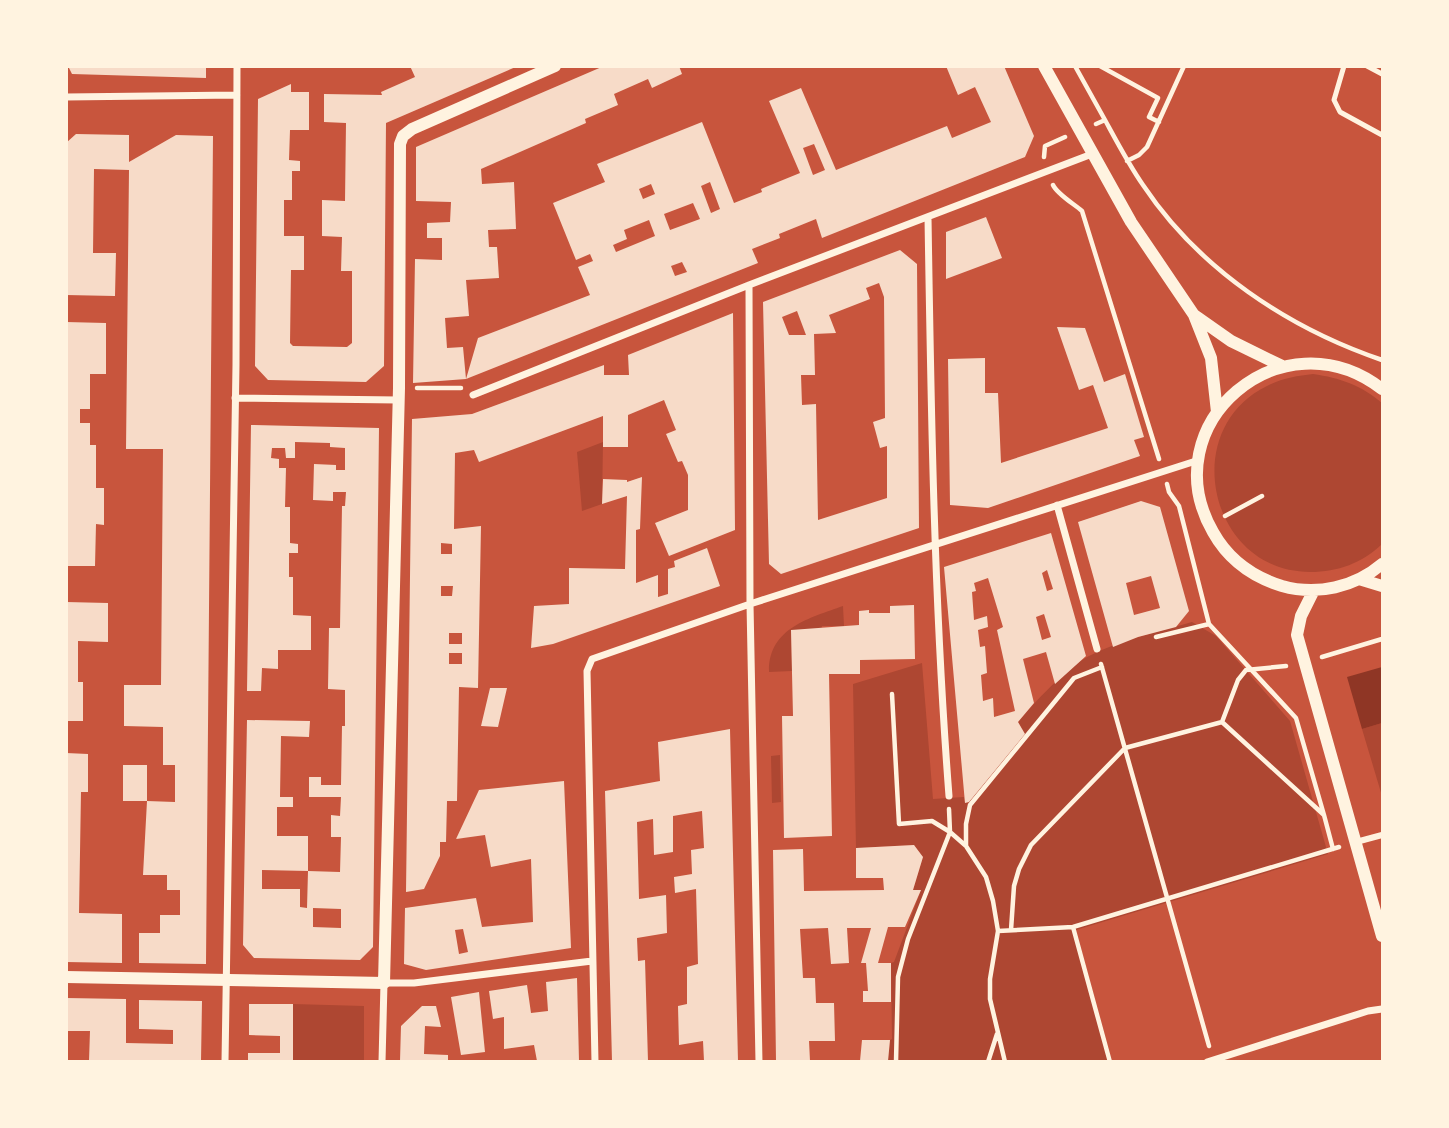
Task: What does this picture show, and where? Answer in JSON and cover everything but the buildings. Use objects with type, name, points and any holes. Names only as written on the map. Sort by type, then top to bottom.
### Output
[{"type":"street","points":[[225,1062],[237,66]]},
{"type":"street","points":[[382,1062],[399,394],[400,153],[403,136],[412,129],[555,66]]},
{"type":"street","points":[[1044,66],[1131,222],[1194,315],[1211,358],[1217,412]]},
{"type":"street","points":[[66,96],[237,95]]},
{"type":"street","points":[[472,395],[749,285],[1092,154]]},
{"type":"street","points":[[928,217],[934,545],[948,796]]},
{"type":"street","points":[[749,285],[750,604],[759,1062]]},
{"type":"street","points":[[1194,315],[1231,341],[1282,366]]},
{"type":"street","points":[[1382,389],[1350,369],[1328,364],[1282,366],[1263,373],[1245,383],[1217,412],[1205,435],[1199,460],[1198,482],[1201,503],[1219,542],[1250,572],[1270,582],[1291,588],[1314,590],[1337,587],[1359,579],[1382,564]]},
{"type":"street","points":[[235,398],[399,394]]},
{"type":"street","points":[[594,1062],[588,664],[598,656],[750,604],[1199,460]]},
{"type":"street","points":[[1057,505],[1097,649]]},
{"type":"street","points":[[1359,579],[1382,586]]},
{"type":"street","points":[[1314,590],[1301,616],[1297,635],[1382,936]]},
{"type":"street","points":[[1356,842],[1382,835]]},
{"type":"street","points":[[66,977],[414,983],[592,961]]},
{"type":"street","points":[[1211,1061],[1368,1011],[1382,1009]]},
{"type":"lane","points":[[1344,66],[1334,100],[1340,112],[1382,135]]},
{"type":"lane","points":[[1367,66],[1382,74]]},
{"type":"path","points":[[1075,66],[1144,188],[1189,243],[1232,280],[1281,314],[1349,349],[1382,360]]},
{"type":"path","points":[[1100,66],[1158,98],[1149,117],[1159,122]]},
{"type":"path","points":[[1127,161],[1147,147],[1184,66]]},
{"type":"path","points":[[1068,198],[1055,190],[1046,172],[1045,146],[1105,120]]},
{"type":"path","points":[[399,394],[461,388]]},
{"type":"path","points":[[1209,524],[1262,496]]},
{"type":"path","points":[[1156,637],[1209,624]]},
{"type":"path","points":[[1222,722],[1238,680],[1246,670],[1281,668],[1382,639]]},
{"type":"path","points":[[1097,649],[1211,1061]]},
{"type":"path","points":[[966,846],[966,824],[970,805],[1074,678],[1102,667]]},
{"type":"path","points":[[892,694],[899,824],[932,821],[966,846],[986,877],[998,931],[990,989],[1005,1062]]},
{"type":"path","points":[[1011,930],[1014,886],[1031,845],[1125,748],[1222,722]]},
{"type":"path","points":[[1222,722],[1324,815],[1333,849]]},
{"type":"path","points":[[896,1062],[897,992],[901,961],[950,832],[948,796]]},
{"type":"path","points":[[998,931],[1073,927],[1356,842]]},
{"type":"path","points":[[1073,927],[1110,1062]]},
{"type":"path","points":[[988,1062],[997,1033]]},
{"type":"shaded area","points":[[1313,374],[1350,383],[1382,403],[1382,544],[1349,565],[1310,572],[1276,566],[1248,549],[1229,525],[1217,495],[1215,464],[1222,434],[1239,407],[1273,383]]},
{"type":"shaded area","points":[[603,442],[602,504],[582,511],[577,452]]},
{"type":"shaded area","points":[[843,606],[844,626],[822,626],[821,630],[791,630],[792,671],[769,672],[771,657],[783,635],[793,627],[817,615]]},
{"type":"shaded area","points":[[1192,622],[1216,636],[1290,721],[1328,854],[1076,930],[1112,1061],[888,1061],[892,1039],[891,963],[894,962],[921,890],[913,890],[923,857],[914,845],[856,848],[853,684],[922,663],[933,799],[964,797],[965,803],[969,802],[1025,734],[1018,722],[1071,668],[1114,645]]},
{"type":"shaded area","points":[[1382,667],[1382,723],[1362,729],[1347,677]]},
{"type":"shaded area","points":[[1382,723],[1382,796],[1362,729]]},
{"type":"shaded area","points":[[780,755],[781,802],[772,803],[771,756]]},
{"type":"shaded area","points":[[293,1004],[364,1006],[364,1061],[293,1062]]}]
